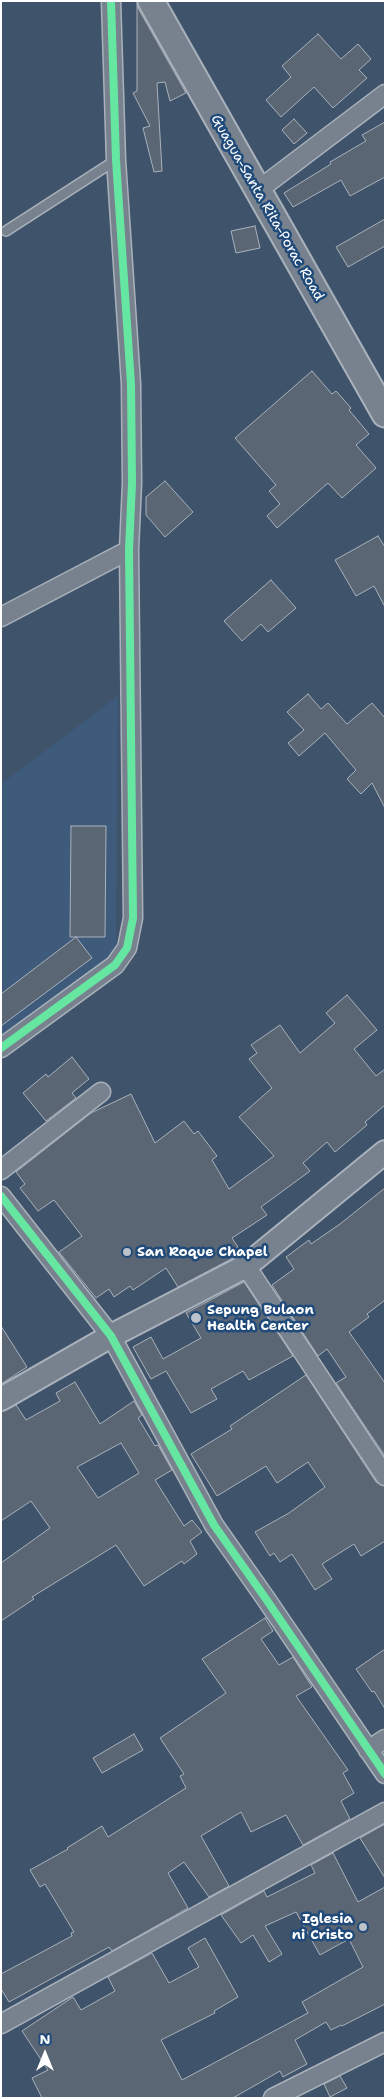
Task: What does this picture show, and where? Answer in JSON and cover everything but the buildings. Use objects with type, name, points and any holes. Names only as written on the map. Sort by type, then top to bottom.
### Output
[{"type":"main road","name":"Guagua-Santa Rita-Porac Road","points":[[151,1],[385,414]]},
{"type":"street","points":[[1,1048],[115,965],[127,948],[133,918],[128,550],[132,484],[131,384],[116,160],[111,1]]},
{"type":"street","points":[[257,191],[385,94]]},
{"type":"street","points":[[1,617],[128,550]]},
{"type":"street","points":[[1,1170],[101,1092]]},
{"type":"street","points":[[1,1399],[111,1336],[246,1266],[385,1152]]},
{"type":"street","points":[[1,1196],[111,1336],[214,1525],[385,1774]]},
{"type":"street","points":[[246,1266],[385,1476]]},
{"type":"street","points":[[368,1750],[385,1739]]},
{"type":"street","points":[[1,2024],[385,1812]]},
{"type":"street","points":[[273,2098],[385,2042]]},
{"type":"lane","points":[[6,231],[116,160]]},
{"type":"shaded area","points":[[118,696],[116,960],[1,1042],[1,784]]},
{"type":"cycle path","points":[[1,1048],[115,965],[127,948],[133,918],[129,550],[132,483],[131,384],[116,160],[111,1]]},
{"type":"cycle path","points":[[1,1196],[111,1336],[214,1525],[385,1774]]},
{"type":"place","name":"San Roque Chapel","points":[[127,1252]]},
{"type":"place","name":"Sepung Bulaon Health Center","points":[[196,1318]]},
{"type":"place","name":"Iglesia ni Cristo","points":[[363,1927]]}]
